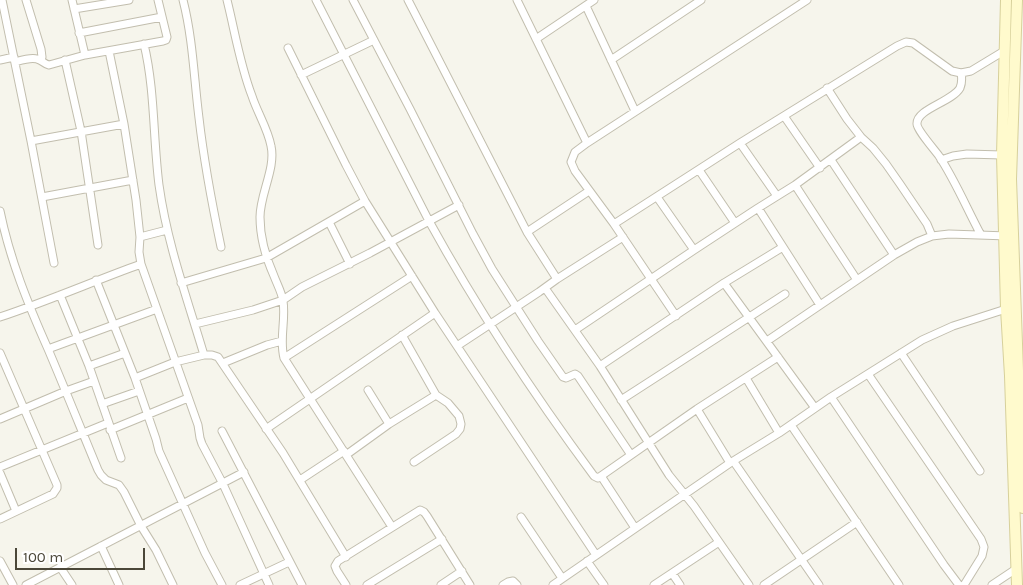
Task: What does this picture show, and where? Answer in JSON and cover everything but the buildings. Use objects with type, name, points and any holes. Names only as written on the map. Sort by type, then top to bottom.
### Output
[{"type":"street","points":[[2,0],[32,141],[54,263]]},
{"type":"street","points":[[26,0],[41,49],[41,60]]},
{"type":"street","points":[[72,0],[85,55]]},
{"type":"street","points":[[74,9],[129,0]]},
{"type":"street","points":[[0,60],[36,58],[49,65],[85,55],[166,40],[167,37],[158,0]]},
{"type":"street","points":[[183,0],[192,42],[207,177],[221,247]]},
{"type":"street","points":[[227,0],[251,96],[271,146],[271,159],[260,217],[266,258],[283,300],[282,350],[284,358],[392,527]]},
{"type":"street","points":[[316,0],[446,251],[490,324],[560,430],[594,476],[598,478],[778,357]]},
{"type":"street","points":[[353,0],[492,269],[563,376],[566,378],[575,374],[578,376],[631,455]]},
{"type":"street","points":[[408,0],[527,232],[557,278]]},
{"type":"street","points":[[517,0],[587,143]]},
{"type":"street","points":[[536,39],[594,0]]},
{"type":"street","points":[[611,60],[702,0]]},
{"type":"street","points":[[676,316],[614,224],[575,171],[571,162],[575,152],[807,0]]},
{"type":"street","points":[[1006,0],[1002,155],[1009,236],[1023,508]]},
{"type":"street","points":[[1017,0],[1006,309],[1017,585]]},
{"type":"street","points":[[586,6],[635,112]]},
{"type":"street","points":[[79,33],[162,17]]},
{"type":"street","points":[[301,75],[374,40]]},
{"type":"street","points":[[614,224],[827,88],[906,42],[920,48],[952,71],[961,73],[971,70],[1004,51]]},
{"type":"street","points":[[144,44],[152,85],[155,149],[167,230],[204,355]]},
{"type":"street","points":[[288,48],[365,201],[435,313],[596,555]]},
{"type":"street","points":[[108,51],[124,124],[133,180],[139,221],[141,264],[198,425],[202,444],[223,484],[270,585]]},
{"type":"street","points":[[65,60],[81,131],[98,245]]},
{"type":"street","points":[[961,73],[962,81],[960,88],[955,94],[924,113],[918,118],[917,123],[918,129],[931,144],[941,160],[981,235]]},
{"type":"street","points":[[827,88],[847,120],[886,164],[923,217],[932,236]]},
{"type":"street","points":[[784,116],[820,168]]},
{"type":"street","points":[[32,141],[124,124]]},
{"type":"street","points":[[575,330],[650,278],[795,185],[861,137]]},
{"type":"street","points":[[740,143],[776,196]]},
{"type":"street","points":[[941,160],[967,154],[1002,155]]},
{"type":"street","points":[[831,160],[894,255]]},
{"type":"street","points":[[699,170],[735,223]]},
{"type":"street","points":[[42,196],[133,180]]},
{"type":"street","points":[[795,185],[857,280]]},
{"type":"street","points":[[527,232],[589,191]]},
{"type":"street","points":[[657,197],[694,250]]},
{"type":"street","points":[[182,283],[266,258],[365,201]]},
{"type":"street","points":[[195,324],[253,310],[283,300],[302,286],[350,264],[459,205]]},
{"type":"street","points":[[758,208],[820,305]]},
{"type":"street","points":[[0,212],[10,252],[29,306],[98,470],[101,476],[119,485],[124,492],[173,585]]},
{"type":"street","points":[[329,222],[350,264]]},
{"type":"street","points":[[140,237],[167,230]]},
{"type":"street","points":[[766,342],[894,255],[917,242],[932,236],[949,234],[1009,236]]},
{"type":"street","points":[[457,346],[545,288],[557,278],[623,237]]},
{"type":"street","points":[[600,366],[724,283],[783,247]]},
{"type":"street","points":[[0,317],[141,264]]},
{"type":"street","points":[[284,358],[412,276]]},
{"type":"street","points":[[96,280],[135,378],[156,439],[158,451],[222,585]]},
{"type":"street","points":[[724,283],[815,408]]},
{"type":"street","points":[[545,288],[600,366],[669,475],[685,494],[749,585]]},
{"type":"street","points":[[621,400],[785,294]]},
{"type":"street","points":[[60,295],[89,366],[121,458]]},
{"type":"street","points":[[48,349],[158,309]]},
{"type":"street","points":[[553,585],[732,462],[780,433],[831,397],[922,340],[953,326],[1006,309]]},
{"type":"street","points":[[266,429],[435,313]]},
{"type":"street","points":[[402,335],[436,394],[454,409],[459,416],[461,424],[456,434],[414,462]]},
{"type":"street","points":[[223,363],[282,341]]},
{"type":"street","points":[[0,353],[57,485],[52,494],[0,519]]},
{"type":"street","points":[[89,366],[125,353]]},
{"type":"street","points":[[901,353],[980,471]]},
{"type":"street","points":[[135,378],[175,362],[212,354],[218,357],[300,480],[346,557]]},
{"type":"street","points":[[868,374],[981,538],[984,547],[982,556],[964,585]]},
{"type":"street","points":[[746,378],[780,433]]},
{"type":"street","points":[[0,419],[66,391],[94,382]]},
{"type":"street","points":[[368,390],[389,424]]},
{"type":"street","points":[[102,404],[139,391]]},
{"type":"street","points":[[300,480],[436,394]]},
{"type":"street","points":[[831,397],[959,585]]},
{"type":"street","points":[[0,467],[83,433],[147,414],[188,398]]},
{"type":"street","points":[[697,410],[819,585]]},
{"type":"street","points":[[791,425],[899,585]]},
{"type":"street","points":[[222,430],[302,585]]},
{"type":"street","points":[[26,585],[244,472]]},
{"type":"street","points":[[0,473],[16,511]]},
{"type":"street","points":[[601,476],[635,528]]},
{"type":"street","points":[[346,585],[335,566],[338,561],[420,510],[427,516],[470,585]]},
{"type":"street","points":[[521,517],[562,578]]},
{"type":"street","points":[[764,585],[857,522]]},
{"type":"street","points":[[367,585],[442,539]]},
{"type":"street","points":[[654,585],[719,542]]},
{"type":"street","points":[[101,546],[119,585]]},
{"type":"street","points":[[0,561],[13,585]]},
{"type":"street","points":[[587,561],[604,585]]},
{"type":"street","points":[[240,585],[289,562]]},
{"type":"street","points":[[60,567],[72,585]]},
{"type":"street","points":[[992,585],[1016,569]]},
{"type":"street","points":[[441,585],[462,572]]},
{"type":"street","points":[[672,573],[680,585]]},
{"type":"street","points":[[503,585],[512,581],[517,585]]}]
